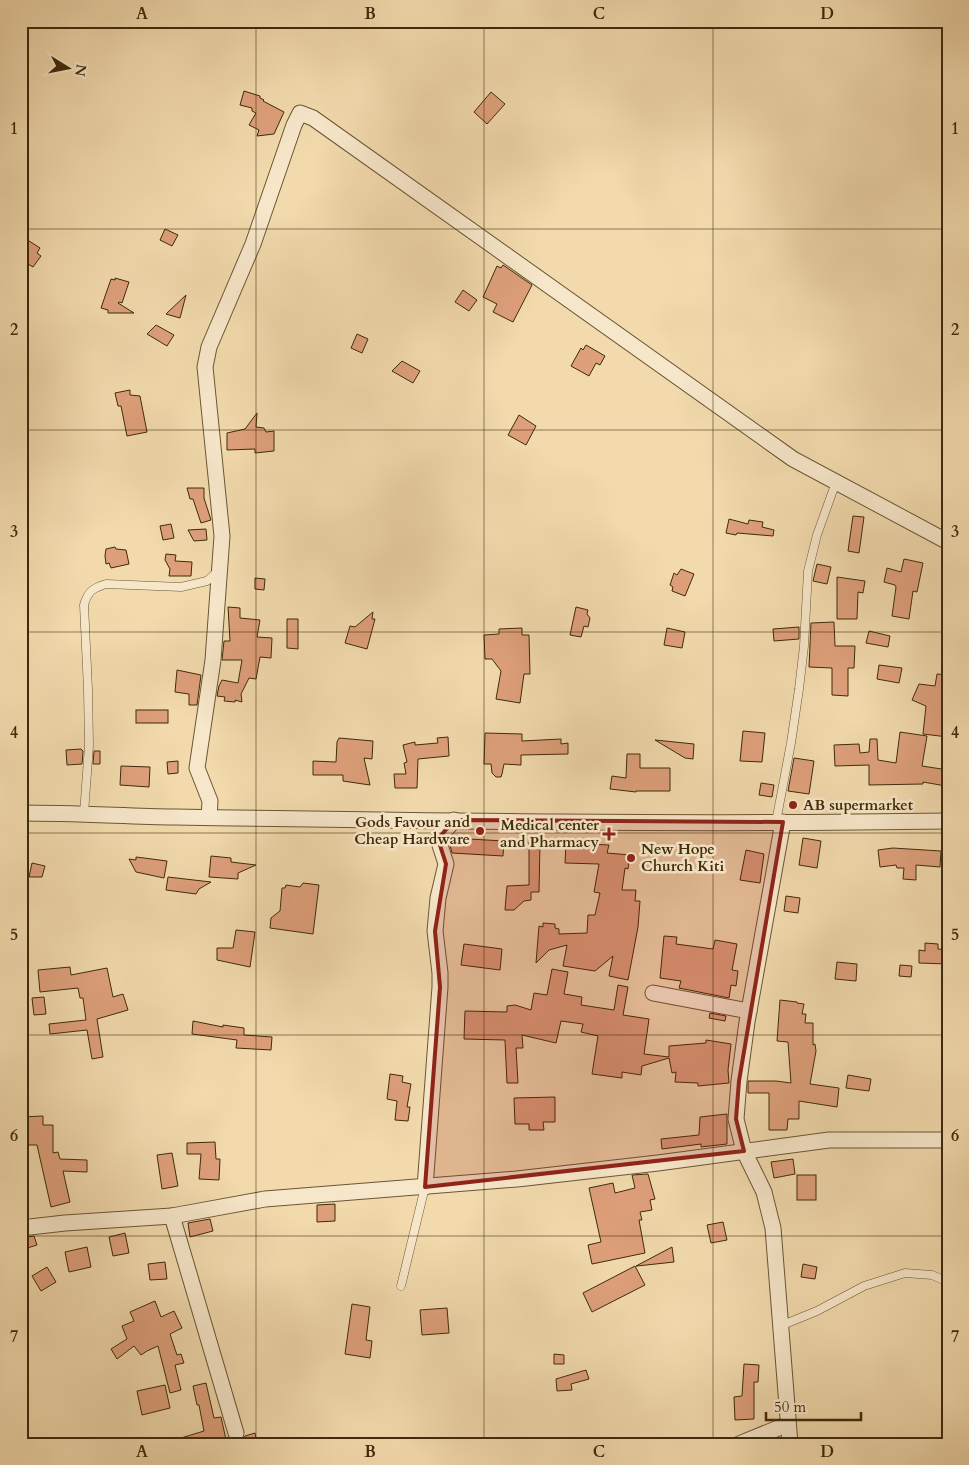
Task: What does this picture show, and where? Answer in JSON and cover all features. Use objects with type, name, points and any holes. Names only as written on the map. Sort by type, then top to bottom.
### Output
[{"type":"street","points":[[210,817],[210,801],[197,768],[213,660],[222,536],[205,367],[209,347],[253,244],[294,125],[300,113],[313,118],[793,459],[948,542]]},
{"type":"street","points":[[21,813],[454,820],[948,821]]},
{"type":"street","points":[[425,1187],[440,987],[435,931],[438,898],[446,864],[438,838],[454,820]]},
{"type":"street","points":[[780,822],[738,1081],[736,1119],[744,1151],[764,1192],[773,1228],[790,1444]]},
{"type":"street","points":[[653,993],[749,1011]]},
{"type":"street","points":[[21,1228],[172,1216],[265,1200],[517,1179],[658,1163],[830,1140],[948,1140]]},
{"type":"street","points":[[172,1216],[236,1434]]},
{"type":"street","points":[[739,1444],[788,1424]]},
{"type":"lane","points":[[780,822],[804,646],[808,571],[817,535],[836,482]]},
{"type":"lane","points":[[84,813],[89,746],[84,604],[87,594],[94,588],[106,584],[182,587],[207,581],[220,569]]},
{"type":"lane","points":[[401,1286],[425,1187]]},
{"type":"lane","points":[[780,1326],[817,1311],[864,1286],[905,1273],[932,1275],[948,1282]]},
{"type":"highlighted area","points":[[454,820],[783,822],[739,1081],[736,1119],[744,1151],[425,1187],[440,987],[435,931],[446,864],[438,839]]},
{"type":"building","points":[[244,91],[260,96],[263,101],[284,112],[274,134],[257,136],[259,130],[249,125],[256,113],[252,111],[252,108],[240,105]]},
{"type":"building","points":[[491,92],[505,104],[487,124],[474,112]]},
{"type":"building","points":[[165,229],[178,235],[172,246],[160,240]]},
{"type":"building","points":[[26,239],[40,248],[37,253],[41,256],[33,267],[21,260],[21,246]]},
{"type":"building","points":[[503,265],[532,285],[513,322],[493,312],[497,304],[483,297],[497,266],[501,268]]},
{"type":"building","points":[[115,278],[129,282],[122,303],[118,303],[134,313],[108,313],[108,310],[101,308],[111,279],[115,280]]},
{"type":"building","points":[[463,290],[477,300],[469,311],[455,302]]},
{"type":"building","points":[[186,295],[180,318],[166,314]]},
{"type":"building","points":[[156,325],[174,335],[167,346],[147,334]]},
{"type":"building","points":[[357,334],[368,339],[362,353],[351,348]]},
{"type":"building","points":[[586,345],[605,356],[600,365],[596,363],[589,376],[571,366],[581,348],[583,350]]},
{"type":"building","points":[[402,361],[420,371],[413,383],[392,371]]},
{"type":"building","points":[[130,390],[130,395],[140,396],[147,432],[127,436],[121,406],[118,406],[115,393]]},
{"type":"building","points":[[257,413],[256,427],[264,428],[266,432],[274,431],[274,451],[255,453],[255,449],[227,450],[227,433],[245,429]]},
{"type":"building","points":[[519,415],[536,426],[526,445],[508,435]]},
{"type":"building","points":[[187,488],[204,488],[204,498],[211,520],[201,523]]},
{"type":"building","points":[[853,516],[864,517],[859,553],[848,551]]},
{"type":"building","points":[[729,519],[748,524],[749,520],[763,522],[762,527],[774,530],[773,536],[726,533]]},
{"type":"building","points":[[171,524],[174,538],[163,540],[160,526]]},
{"type":"building","points":[[206,529],[207,540],[194,541],[188,530]]},
{"type":"building","points":[[115,547],[116,549],[126,550],[129,564],[111,568],[109,563],[106,564],[106,549]]},
{"type":"building","points":[[166,554],[176,555],[175,561],[192,562],[191,576],[169,576],[170,569],[165,560]]},
{"type":"building","points":[[904,559],[923,563],[917,592],[913,591],[909,619],[892,616],[896,587],[884,582],[887,568],[901,572]]},
{"type":"building","points":[[817,564],[831,567],[827,584],[813,581]]},
{"type":"building","points":[[681,569],[694,574],[685,596],[672,591],[673,587],[670,585],[674,573],[677,575]]},
{"type":"building","points":[[837,577],[865,581],[863,593],[858,592],[857,619],[837,619]]},
{"type":"building","points":[[255,578],[265,579],[264,590],[255,589]]},
{"type":"building","points":[[228,607],[240,608],[240,618],[260,620],[257,637],[272,638],[271,658],[260,657],[256,679],[249,678],[241,694],[242,702],[235,700],[235,702],[224,701],[225,697],[217,696],[222,680],[238,683],[242,660],[222,660],[224,641],[230,641]]},
{"type":"building","points":[[576,607],[588,610],[587,614],[590,618],[588,627],[584,626],[581,637],[570,635]]},
{"type":"building","points":[[373,612],[372,619],[375,619],[367,649],[345,643],[350,626],[355,627]]},
{"type":"building","points":[[287,619],[298,619],[298,649],[287,648]]},
{"type":"building","points":[[834,622],[835,646],[855,646],[854,668],[848,668],[848,696],[832,695],[832,668],[809,667],[811,623]]},
{"type":"building","points":[[799,627],[799,639],[774,641],[773,629]]},
{"type":"building","points":[[522,628],[522,635],[529,635],[530,674],[524,674],[520,703],[496,699],[501,671],[492,659],[485,659],[484,635],[499,634],[499,629]]},
{"type":"building","points":[[667,628],[685,632],[682,648],[664,645]]},
{"type":"building","points":[[869,631],[890,636],[888,647],[866,643]]},
{"type":"building","points":[[879,665],[902,668],[899,683],[877,679]]},
{"type":"building","points":[[177,670],[201,675],[197,705],[189,705],[189,694],[175,692]]},
{"type":"building","points":[[937,674],[948,675],[948,737],[923,734],[926,706],[912,700],[919,684],[935,686]]},
{"type":"building","points":[[136,710],[168,710],[168,723],[136,723]]},
{"type":"building","points":[[743,731],[765,733],[762,762],[740,761]]},
{"type":"building","points":[[900,732],[927,736],[922,766],[948,770],[948,784],[946,786],[923,782],[923,784],[869,785],[869,765],[835,766],[834,745],[859,744],[860,753],[869,752],[870,739],[877,739],[878,760],[896,763]]},
{"type":"building","points":[[485,733],[522,734],[522,741],[561,739],[561,744],[568,743],[568,754],[521,755],[521,765],[504,764],[501,777],[496,777],[492,773],[491,764],[484,764]]},
{"type":"building","points":[[448,737],[449,756],[418,759],[417,788],[395,788],[394,774],[406,774],[404,763],[407,762],[403,745],[415,742],[415,745],[438,743],[437,738]]},
{"type":"building","points":[[339,738],[373,741],[372,759],[364,758],[370,785],[343,781],[343,775],[313,775],[313,761],[336,762]]},
{"type":"building","points":[[655,740],[694,744],[693,759],[685,758]]},
{"type":"building","points":[[81,749],[83,751],[82,764],[67,765],[66,750]]},
{"type":"building","points":[[94,751],[100,751],[100,764],[93,764]]},
{"type":"building","points":[[627,754],[640,754],[640,768],[670,768],[670,791],[636,792],[610,789],[612,776],[626,778]]},
{"type":"building","points":[[794,758],[814,761],[809,794],[788,791]]},
{"type":"building","points":[[178,761],[178,773],[168,774],[167,762]]},
{"type":"building","points":[[121,766],[150,767],[149,787],[120,785]]},
{"type":"building","points":[[761,783],[774,785],[772,797],[759,795]]},
{"type":"building","points":[[452,838],[504,841],[503,856],[452,853],[449,841]]},
{"type":"building","points":[[803,838],[821,841],[817,868],[799,865]]},
{"type":"building","points":[[529,842],[540,842],[539,892],[531,892],[531,900],[524,901],[514,910],[505,910],[507,886],[529,885]]},
{"type":"building","points":[[566,843],[609,845],[607,853],[630,855],[628,869],[625,868],[622,890],[636,890],[635,901],[640,901],[638,927],[628,980],[609,976],[613,956],[595,971],[563,966],[567,945],[549,950],[536,963],[539,926],[543,927],[543,923],[555,924],[555,928],[559,929],[559,934],[587,933],[588,915],[595,915],[600,893],[594,892],[599,864],[565,863]]},
{"type":"building","points":[[893,848],[941,851],[940,867],[916,865],[916,880],[903,879],[904,868],[897,868],[896,865],[880,867],[878,850]]},
{"type":"building","points":[[746,850],[764,854],[760,883],[740,880]]},
{"type":"building","points":[[211,856],[231,858],[231,862],[256,865],[238,873],[238,879],[209,877]]},
{"type":"building","points":[[136,857],[167,861],[164,878],[136,872],[129,859],[136,860]]},
{"type":"building","points":[[32,863],[45,866],[42,877],[29,877]]},
{"type":"building","points":[[168,877],[211,882],[199,889],[196,894],[166,890]]},
{"type":"building","points":[[303,883],[319,885],[313,934],[270,928],[271,918],[280,911],[282,888],[285,888],[286,885],[300,887]]},
{"type":"building","points":[[786,896],[800,898],[798,913],[784,911]]},
{"type":"building","points":[[236,930],[255,932],[250,967],[217,960],[217,948],[233,948]]},
{"type":"building","points":[[664,936],[677,937],[676,944],[713,949],[715,940],[737,944],[732,970],[738,971],[736,986],[731,985],[729,998],[679,988],[681,981],[660,978]]},
{"type":"building","points":[[925,943],[938,944],[938,949],[948,950],[948,964],[919,963],[919,950],[925,951]]},
{"type":"building","points":[[464,944],[502,949],[500,970],[461,965]]},
{"type":"building","points":[[837,962],[857,964],[856,981],[835,979]]},
{"type":"building","points":[[900,965],[912,966],[911,977],[899,976]]},
{"type":"building","points":[[70,967],[71,975],[107,968],[113,997],[123,994],[128,1010],[97,1019],[103,1057],[92,1059],[87,1030],[50,1034],[49,1024],[86,1020],[83,998],[80,998],[78,988],[40,992],[38,970]]},
{"type":"building","points":[[552,969],[568,972],[564,994],[582,997],[581,1005],[614,1010],[618,985],[628,987],[623,1015],[649,1019],[644,1054],[669,1057],[669,1046],[706,1043],[706,1040],[731,1044],[728,1070],[729,1083],[698,1086],[698,1083],[675,1082],[676,1072],[672,1073],[669,1058],[642,1066],[641,1075],[622,1072],[622,1078],[592,1074],[598,1036],[581,1032],[583,1024],[561,1021],[556,1043],[522,1035],[523,1048],[516,1048],[518,1083],[507,1083],[505,1040],[464,1039],[465,1011],[507,1012],[507,1006],[515,1005],[531,1010],[534,993],[547,995]]},
{"type":"building","points":[[44,997],[46,1014],[34,1015],[32,998]]},
{"type":"building","points":[[780,1000],[804,1004],[802,1014],[806,1014],[805,1023],[813,1023],[813,1045],[815,1044],[816,1051],[810,1084],[839,1088],[837,1107],[799,1101],[799,1119],[788,1119],[787,1130],[769,1130],[769,1093],[748,1093],[748,1081],[791,1083],[788,1042],[777,1041]]},
{"type":"building","points":[[710,1013],[726,1016],[725,1021],[709,1018]]},
{"type":"building","points":[[193,1021],[223,1027],[223,1025],[244,1028],[244,1035],[272,1037],[271,1050],[236,1048],[237,1040],[192,1034]]},
{"type":"building","points":[[390,1074],[403,1076],[402,1082],[411,1084],[407,1107],[410,1107],[408,1121],[395,1120],[397,1101],[387,1099]]},
{"type":"building","points":[[848,1075],[871,1079],[869,1091],[846,1088]]},
{"type":"building","points":[[555,1097],[555,1122],[543,1122],[544,1130],[529,1130],[529,1124],[515,1124],[514,1098]]},
{"type":"building","points":[[727,1114],[727,1144],[701,1147],[701,1144],[662,1149],[661,1139],[699,1135],[700,1117]]},
{"type":"building","points":[[43,1116],[43,1125],[53,1125],[53,1153],[58,1152],[60,1159],[87,1160],[87,1172],[63,1171],[70,1202],[51,1207],[37,1145],[21,1145],[21,1117]]},
{"type":"building","points":[[215,1142],[216,1159],[220,1159],[219,1180],[199,1179],[201,1154],[187,1154],[187,1143]]},
{"type":"building","points":[[172,1153],[178,1186],[162,1189],[157,1155]]},
{"type":"building","points":[[793,1159],[795,1174],[774,1178],[771,1162]]},
{"type":"building","points":[[648,1174],[655,1199],[650,1200],[652,1210],[640,1212],[642,1220],[639,1220],[645,1253],[592,1264],[588,1245],[601,1242],[589,1188],[613,1183],[615,1193],[635,1188],[632,1175]]},
{"type":"building","points":[[797,1175],[816,1175],[816,1200],[797,1200]]},
{"type":"building","points":[[335,1204],[335,1221],[317,1222],[317,1205]]},
{"type":"building","points":[[210,1219],[213,1231],[190,1237],[188,1223]]},
{"type":"building","points":[[723,1222],[727,1240],[711,1243],[707,1225]]},
{"type":"building","points":[[125,1233],[129,1253],[113,1256],[109,1237]]},
{"type":"building","points":[[34,1236],[37,1245],[21,1250],[21,1238]]},
{"type":"building","points":[[87,1247],[91,1267],[69,1272],[65,1252]]},
{"type":"building","points":[[672,1247],[674,1262],[636,1266]]},
{"type":"building","points":[[165,1262],[167,1279],[150,1280],[148,1264]]},
{"type":"building","points":[[803,1264],[817,1267],[815,1279],[801,1277]]},
{"type":"building","points":[[635,1266],[645,1285],[592,1312],[583,1293]]},
{"type":"building","points":[[47,1267],[56,1282],[41,1291],[32,1276]]},
{"type":"building","points":[[155,1301],[161,1317],[174,1311],[182,1328],[170,1334],[177,1355],[181,1354],[184,1363],[175,1365],[181,1390],[170,1393],[158,1346],[141,1355],[134,1346],[117,1359],[111,1349],[127,1339],[122,1326],[134,1321],[130,1312]]},
{"type":"building","points":[[352,1304],[370,1307],[366,1340],[372,1341],[370,1358],[345,1354]]},
{"type":"building","points":[[447,1308],[449,1333],[422,1335],[420,1310]]},
{"type":"building","points":[[554,1354],[564,1355],[564,1364],[554,1364]]},
{"type":"building","points":[[744,1364],[759,1365],[758,1382],[754,1382],[754,1419],[735,1420],[734,1397],[742,1396]]},
{"type":"building","points":[[586,1370],[589,1379],[571,1384],[572,1390],[557,1391],[556,1379]]},
{"type":"building","points":[[206,1383],[214,1418],[221,1417],[227,1444],[172,1444],[171,1441],[204,1431],[193,1386]]},
{"type":"building","points":[[165,1385],[170,1408],[142,1415],[137,1391]]},
{"type":"building","points":[[255,1433],[257,1444],[228,1444],[227,1440],[238,1442],[245,1436]]},
{"type":"place","name":"AB supermarket","points":[[793,805]]},
{"type":"place","name":"Gods Favour and Cheap Hardware","points":[[480,831]]},
{"type":"place","name":"Medical center and Pharmacy","points":[[609,834]]},
{"type":"place","name":"New Hope Church Kiti","points":[[631,858]]}]
